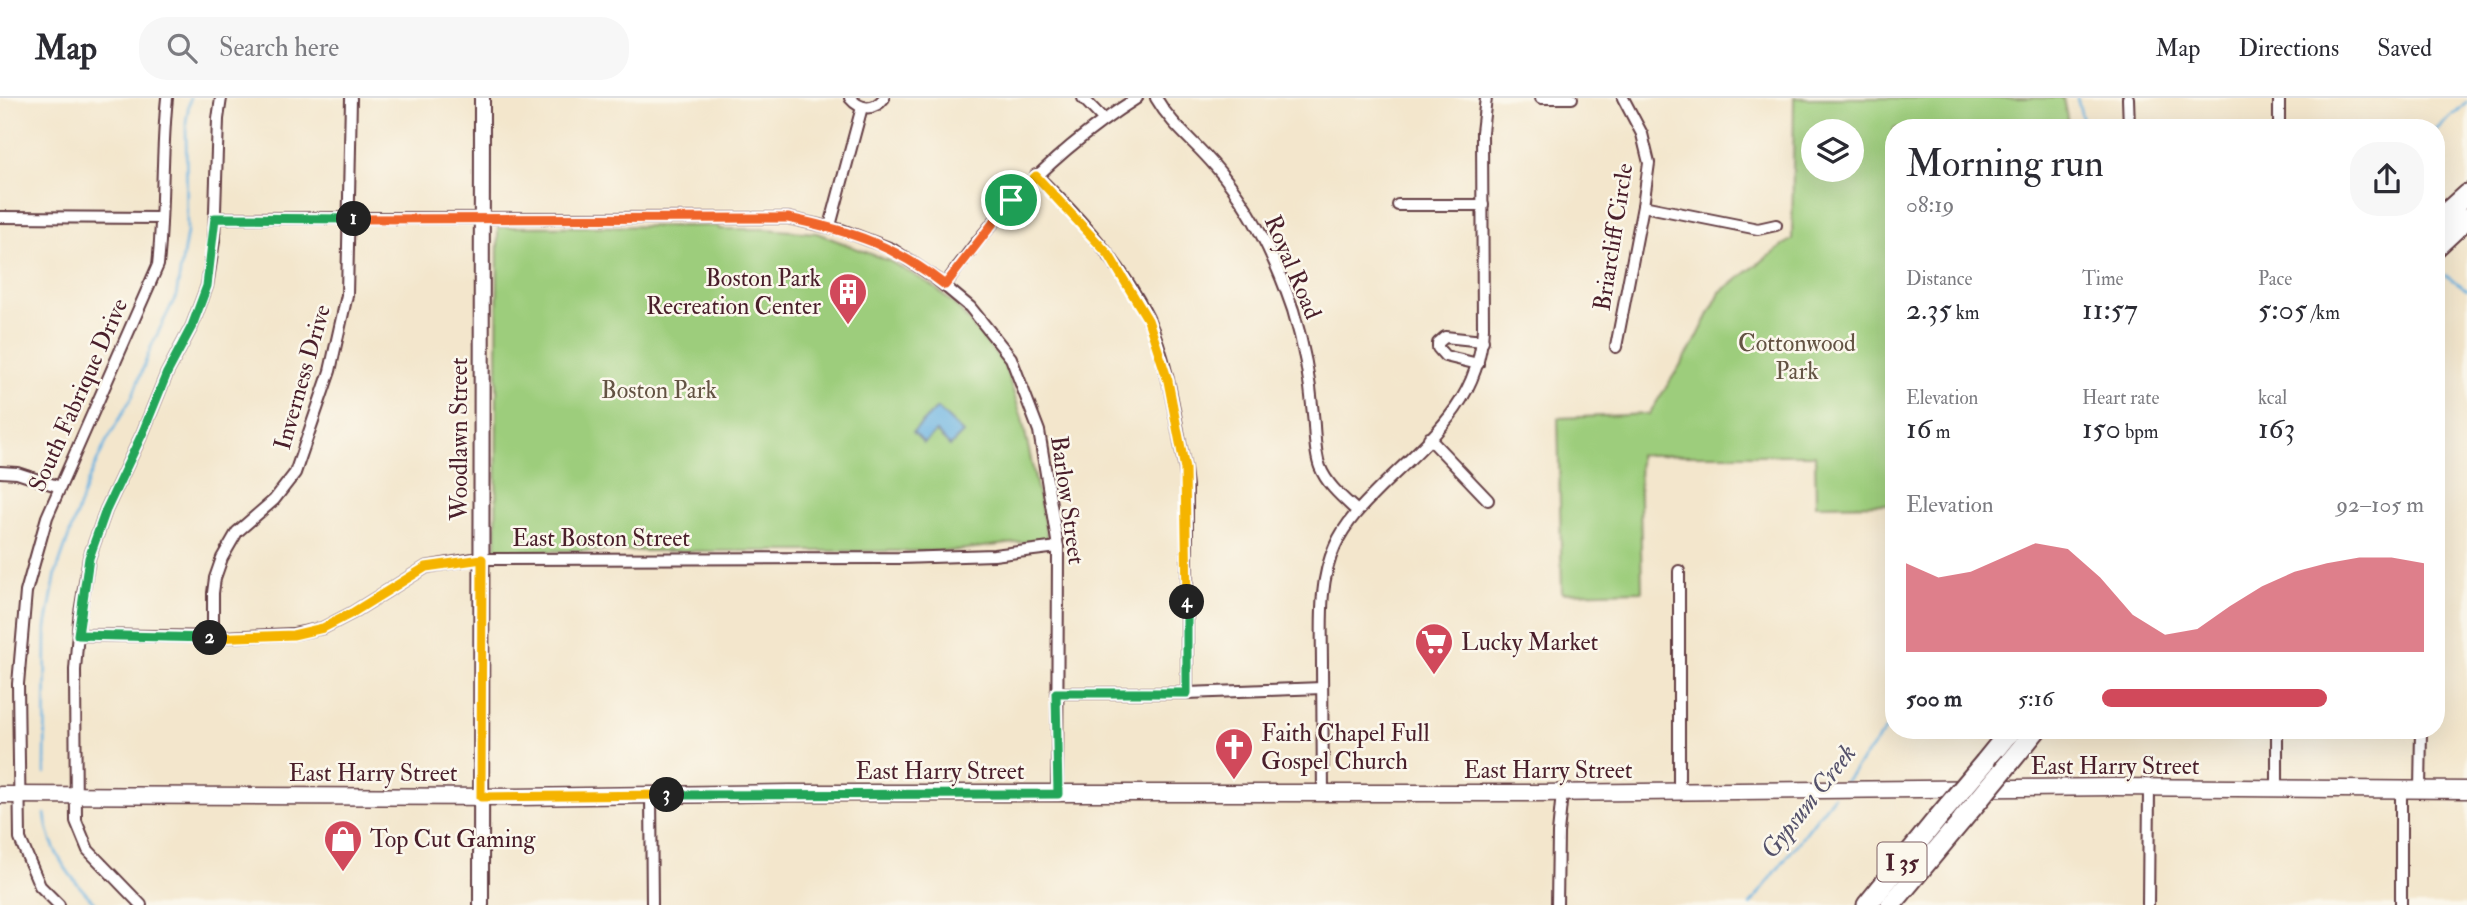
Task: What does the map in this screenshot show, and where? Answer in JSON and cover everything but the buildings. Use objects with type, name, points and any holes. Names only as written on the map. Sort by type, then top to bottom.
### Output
[{"type":"highway","points":[[2445,214],[2467,194]]},
{"type":"highway","points":[[2445,239],[2467,218]]},
{"type":"highway","name":"I 35","points":[[1867,905],[2004,739]]},
{"type":"highway","name":"I 35","points":[[1891,905],[2029,739]]},
{"type":"main road","name":"East Harry Street","points":[[0,794],[481,797],[2149,788],[2467,790]]},
{"type":"street","name":"South Fabrique Drive","points":[[59,905],[46,900],[20,839],[18,684],[26,592],[47,517],[158,265],[162,218],[162,146],[167,98]]},
{"type":"street","points":[[141,905],[88,850],[76,821],[75,670],[78,635],[89,558],[106,510],[167,373],[192,326],[207,286],[215,218],[218,119],[222,98]]},
{"type":"street","name":"Inverness Drive","points":[[213,638],[214,585],[222,558],[237,531],[285,487],[295,473],[330,371],[347,295],[351,219],[351,98]]},
{"type":"street","name":"Woodlawn Street","points":[[481,905],[482,98]]},
{"type":"street","points":[[850,98],[862,107],[873,107],[884,98]]},
{"type":"street","points":[[1083,98],[1104,120]]},
{"type":"street","points":[[945,285],[1011,200],[1070,145],[1136,98]]},
{"type":"street","name":"Royal Road","points":[[1156,98],[1177,129],[1206,155],[1230,185],[1276,268],[1293,310],[1301,343],[1311,391],[1319,465],[1331,486],[1357,511]]},
{"type":"street","points":[[1323,793],[1322,610],[1326,571],[1335,544],[1357,511],[1461,402],[1478,364],[1483,341],[1482,132],[1486,98]]},
{"type":"street","points":[[1541,98],[1572,98]]},
{"type":"street","name":"Briarcliff Circle","points":[[1616,347],[1648,177],[1642,134],[1623,98]]},
{"type":"street","points":[[2128,98],[2129,119]]},
{"type":"street","points":[[2279,98],[2279,119]]},
{"type":"street","points":[[830,226],[862,107]]},
{"type":"street","points":[[1036,176],[1088,230],[1123,274],[1148,320],[1160,352],[1187,486],[1187,693]]},
{"type":"street","points":[[1398,205],[1483,205]]},
{"type":"street","points":[[1643,206],[1758,229],[1776,225]]},
{"type":"street","points":[[0,217],[162,218]]},
{"type":"street","name":"Barlow Street","points":[[215,218],[788,218],[830,226],[892,249],[945,285],[970,307],[1012,358],[1039,431],[1058,547],[1058,794]]},
{"type":"street","points":[[1478,364],[1445,356],[1438,348],[1441,338],[1445,337],[1483,341]]},
{"type":"street","points":[[1429,438],[1488,499]]},
{"type":"street","points":[[0,472],[18,473],[60,487]]},
{"type":"street","name":"East Boston Street","points":[[78,635],[213,638],[293,635],[323,628],[426,567],[482,559],[912,558],[994,555],[1058,547]]},
{"type":"street","points":[[1679,571],[1679,792]]},
{"type":"street","points":[[1056,693],[1187,693],[1322,688]]},
{"type":"street","points":[[2277,739],[2277,789]]},
{"type":"street","points":[[2420,790],[2421,739]]},
{"type":"street","points":[[2147,905],[2149,788]]},
{"type":"street","points":[[2400,905],[2401,790]]},
{"type":"street","points":[[1557,905],[1558,833],[1562,793]]},
{"type":"street","points":[[651,795],[652,905]]},
{"type":"green space","name":"Cottonwood Park","points":[[1794,98],[2063,98],[2067,119],[1885,119],[1885,504],[1816,505],[1815,455],[1639,455],[1642,591],[1562,593],[1558,418],[1649,414],[1695,342],[1720,292],[1792,239]]},
{"type":"green space","name":"Boston Park","points":[[718,226],[719,229],[817,233],[889,261],[932,285],[958,308],[1004,364],[1022,418],[1048,539],[951,551],[496,551],[498,227]]},
{"type":"water","points":[[937,408],[963,433],[950,446],[936,432],[924,443],[913,432]]},
{"type":"waterway","points":[[45,773],[46,627],[56,573],[88,481],[133,395],[151,347],[176,296],[187,232],[186,122],[190,98]]},
{"type":"waterway","points":[[2077,98],[2083,119]]},
{"type":"waterway","name":"Gypsum Creek","points":[[2445,122],[2467,102]]},
{"type":"waterway","points":[[2445,275],[2467,290]]},
{"type":"waterway","name":"Gypsum Creek","points":[[1844,783],[1885,731]]},
{"type":"waterway","name":"Gypsum Creek","points":[[1750,905],[1834,796]]},
{"type":"waterway","points":[[45,814],[56,853],[78,885],[97,905]]},
{"type":"place","name":"Boston Park Recreation Center","points":[[848,326]]},
{"type":"place","name":"Lucky Market","points":[[1434,676]]},
{"type":"place","name":"Faith Chapel Full Gospel Church","points":[[1234,781]]},
{"type":"place","name":"Top Cut Gaming","points":[[343,873]]},
{"type":"route","points":[[1036,176],[1088,230],[1123,274],[1148,320],[1160,352],[1168,381],[1187,486],[1187,693],[1056,693],[1058,794],[790,793],[481,797],[482,559],[426,567],[323,628],[293,635],[213,638],[78,635],[89,558],[106,510],[167,373],[192,326],[207,286],[215,218],[788,218],[842,230],[892,249],[945,285],[1011,200],[1036,176]]}]
